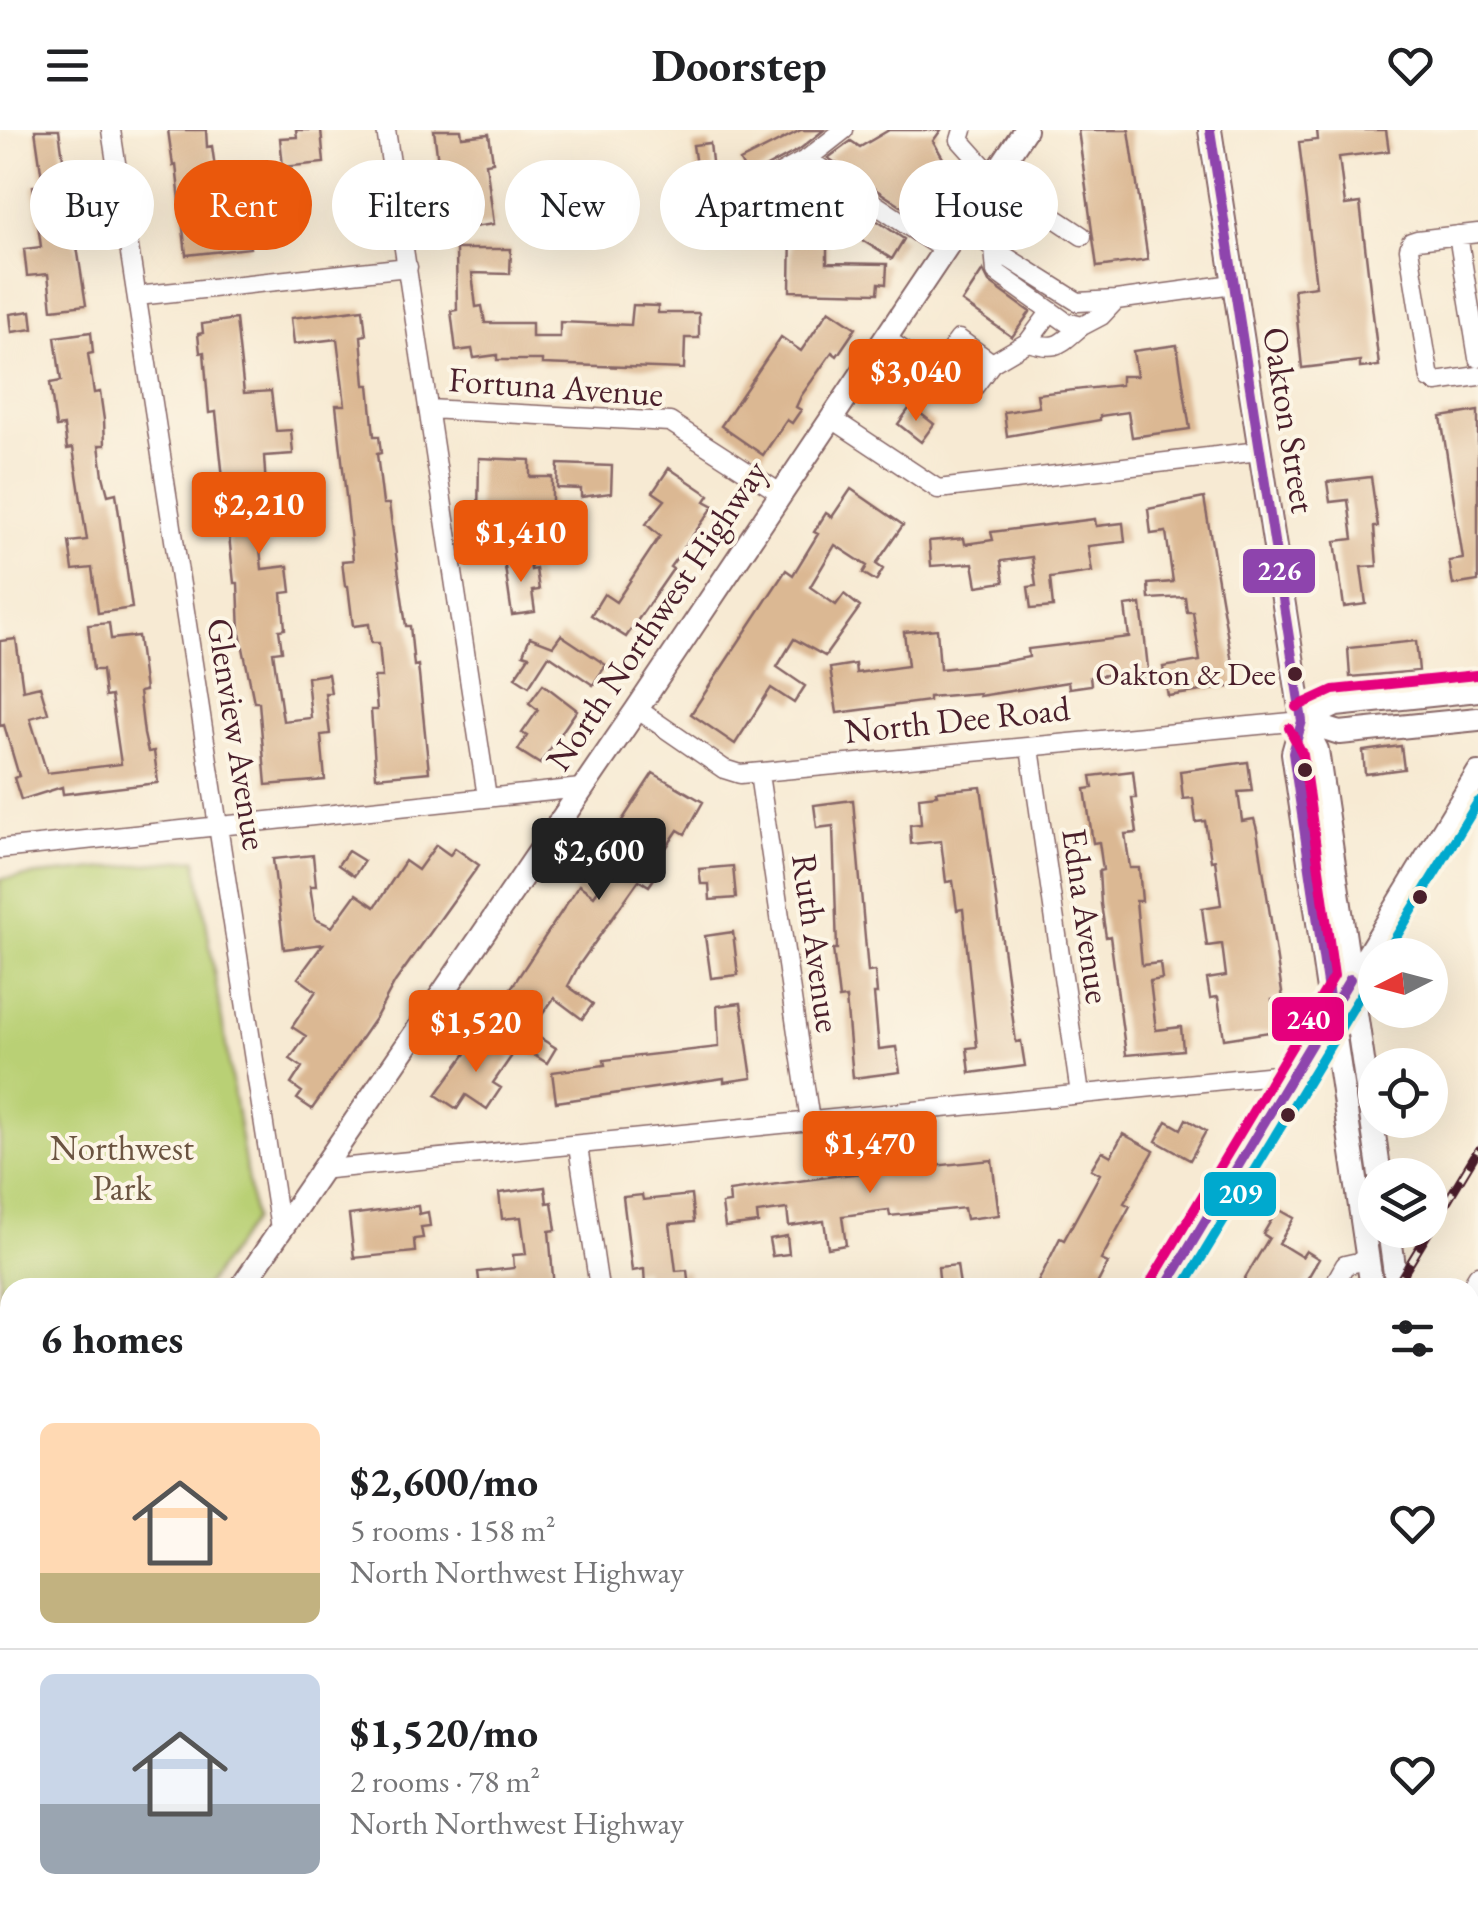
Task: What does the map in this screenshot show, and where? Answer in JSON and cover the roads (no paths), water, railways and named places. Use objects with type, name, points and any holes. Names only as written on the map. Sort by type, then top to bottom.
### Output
[{"type":"main road","name":"North Northwest Highway","points":[[1005,160],[1025,130]]},
{"type":"main road","name":"Oakton Street","points":[[1210,130],[1302,721],[1316,750],[1377,1158]]},
{"type":"main road","name":"North Northwest Highway","points":[[253,1278],[319,1170],[638,710],[944,250]]},
{"type":"main road","name":"North Dee Road","points":[[1302,721],[1336,705],[1478,690]]},
{"type":"main road","name":"North Dee Road","points":[[1302,721],[1340,733],[1478,719]]},
{"type":"main road","name":"Oakton Street","points":[[1302,721],[1293,752],[1370,1278]]},
{"type":"main road","points":[[1171,1278],[1478,773]]},
{"type":"main road","points":[[1391,1248],[1396,1278]]},
{"type":"street","name":"Glenview Avenue","points":[[111,130],[280,1229]]},
{"type":"street","points":[[386,130],[487,797]]},
{"type":"street","points":[[844,130],[807,159],[899,220]]},
{"type":"street","points":[[963,130],[960,140],[977,160]]},
{"type":"street","points":[[1058,220],[1082,236]]},
{"type":"street","points":[[1478,232],[1416,240],[1409,249],[1430,379],[1436,382],[1478,376]]},
{"type":"street","points":[[1458,235],[1478,358]]},
{"type":"street","points":[[997,250],[1078,302],[1234,284]]},
{"type":"street","points":[[997,250],[996,272],[1066,322],[1082,326]]},
{"type":"street","points":[[137,296],[408,267]]},
{"type":"street","points":[[1028,342],[1060,346],[1116,300]]},
{"type":"street","points":[[885,338],[968,394],[992,363],[1028,342],[1051,311]]},
{"type":"street","points":[[936,371],[958,340],[992,363]]},
{"type":"street","name":"Fortuna Avenue","points":[[428,409],[670,422],[780,493]]},
{"type":"street","points":[[831,418],[938,489],[1259,451]]},
{"type":"street","name":"North Dee Road","points":[[638,710],[724,769],[740,774],[1302,721]]},
{"type":"street","name":"Edna Avenue","points":[[1030,748],[1080,1094]]},
{"type":"street","name":"Ruth Avenue","points":[[759,774],[810,1121]]},
{"type":"street","points":[[0,848],[582,788]]},
{"type":"street","points":[[319,1170],[1294,1073]]},
{"type":"street","points":[[578,1146],[598,1278]]},
{"type":"street","points":[[1338,1278],[1346,1265],[1367,1260]]},
{"type":"railway","points":[[1448,1200],[1478,1150]]},
{"type":"railway","points":[[1401,1278],[1419,1248]]},
{"type":"place","name":"Oakton & Dee","points":[[1295,674]]},
{"type":"park label","name":"Northwest Park","points":[[122,1167]]}]
